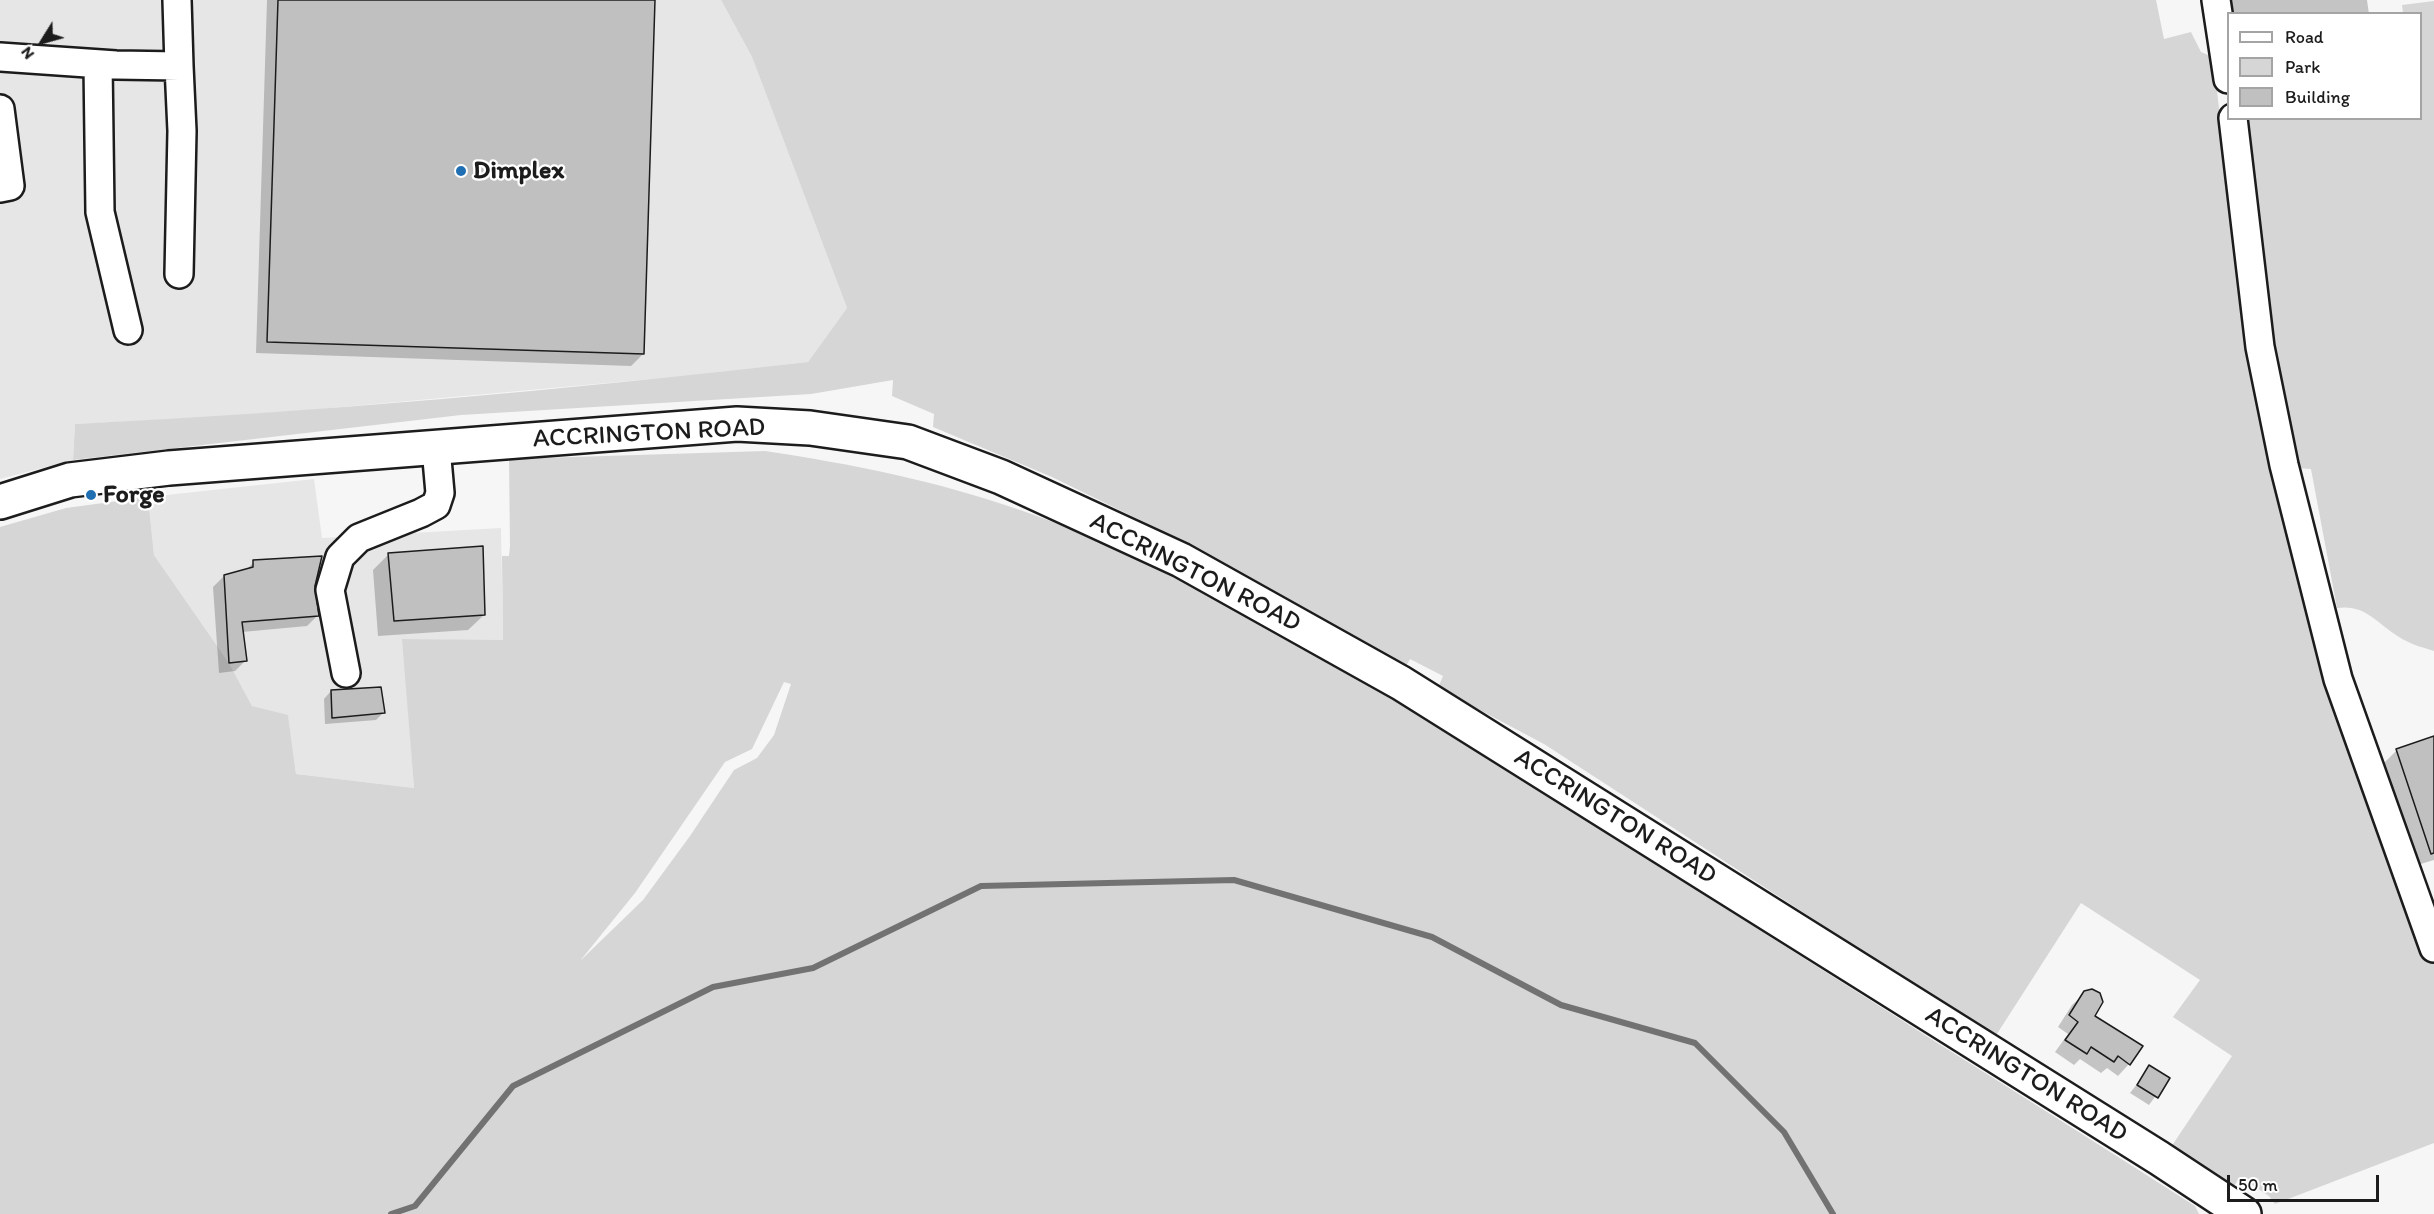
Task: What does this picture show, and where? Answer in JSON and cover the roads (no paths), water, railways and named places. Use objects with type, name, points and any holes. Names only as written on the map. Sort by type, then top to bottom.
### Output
[{"type":"main road","name":"ACCRINGTON ROAD","points":[[0,502],[70,480],[169,468],[737,424],[810,428],[908,442],[1001,477],[1181,560],[1401,682],[2159,1158],[2244,1214]]},
{"type":"street","points":[[177,0],[182,131],[179,274]]},
{"type":"street","points":[[2217,0],[2227,66]]},
{"type":"street","points":[[0,57],[179,66]]},
{"type":"street","points":[[107,64],[100,212],[128,330]]},
{"type":"street","points":[[0,109],[10,186],[0,188]]},
{"type":"street","points":[[2233,120],[2259,347],[2287,477],[2338,679],[2434,948]]},
{"type":"street","points":[[345,673],[330,590],[340,557],[359,538],[436,505],[440,493],[436,448]]},
{"type":"waterway","points":[[391,1214],[415,1206],[513,1086],[713,987],[813,968],[981,886],[1234,880],[1432,937],[1561,1005],[1695,1043],[1784,1132],[1833,1214]]},
{"type":"place","name":"Dimplex","points":[[461,171]]},
{"type":"place","name":"Forge","points":[[91,495]]}]
